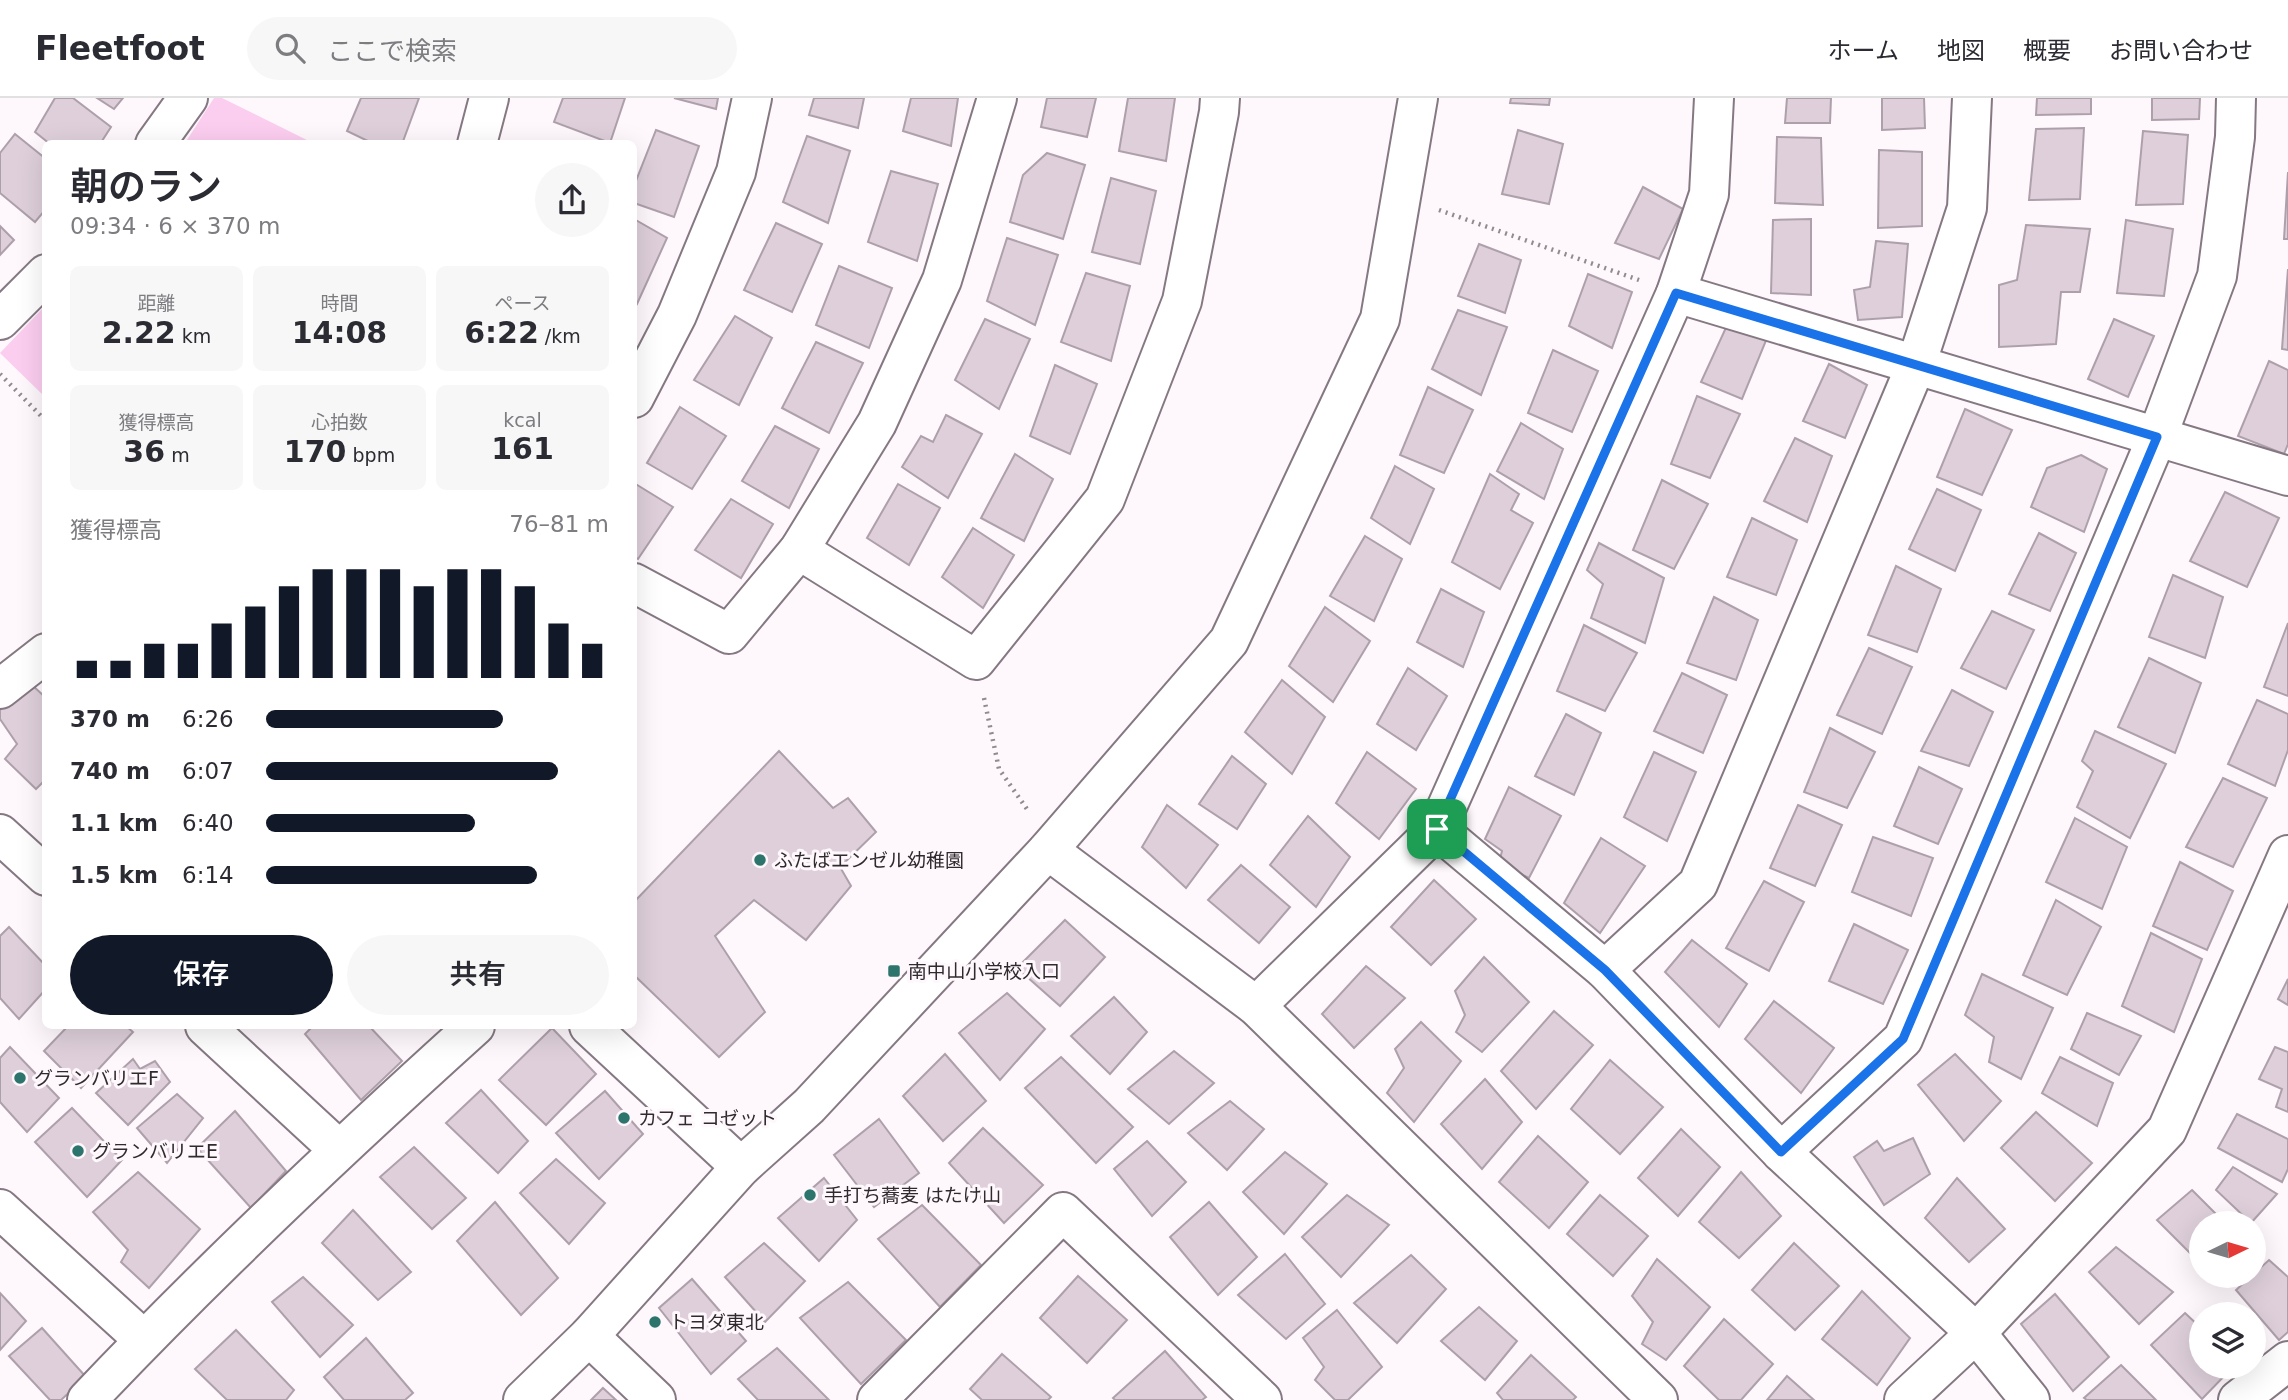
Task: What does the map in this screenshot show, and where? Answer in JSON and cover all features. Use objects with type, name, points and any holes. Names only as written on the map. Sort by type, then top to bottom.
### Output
[{"type":"street","points":[[158,140],[188,98]]},
{"type":"street","points":[[478,140],[489,98]]},
{"type":"street","points":[[637,392],[677,315],[736,172],[752,98]]},
{"type":"street","points":[[637,585],[729,634],[799,550],[877,423],[943,280],[997,98]]},
{"type":"street","points":[[799,550],[976,660],[1105,499],[1182,301],[1220,98]]},
{"type":"street","points":[[523,1400],[589,1336],[741,1167],[809,1105],[1048,850],[1229,642],[1380,319],[1418,98]]},
{"type":"street","points":[[1256,1006],[1437,829],[1676,293],[1710,194],[1714,98]]},
{"type":"street","points":[[1605,970],[1698,884],[1916,365],[1967,208],[1972,98]]},
{"type":"street","points":[[1781,1152],[1903,1039],[2157,437],[2217,276],[2235,137],[2236,98]]},
{"type":"street","points":[[0,320],[42,278]]},
{"type":"street","points":[[1676,293],[2288,476]]},
{"type":"street","points":[[0,689],[42,656]]},
{"type":"street","points":[[1437,829],[1605,970],[1781,1152],[1976,1332],[2030,1400]]},
{"type":"street","points":[[0,834],[42,872]]},
{"type":"street","points":[[1048,850],[1256,1006],[1645,1396]]},
{"type":"street","points":[[1904,1400],[1976,1332],[2167,1130],[2288,855]]},
{"type":"street","points":[[208,1029],[338,1150]]},
{"type":"street","points":[[87,1400],[144,1340],[338,1150],[472,1029]]},
{"type":"street","points":[[592,1029],[741,1167]]},
{"type":"street","points":[[0,1209],[144,1340]]},
{"type":"street","points":[[877,1400],[1063,1212],[1248,1395]]},
{"type":"street","points":[[589,1336],[656,1400]]},
{"type":"street","points":[[2238,1400],[2288,1361]]},
{"type":"path","points":[[1427,206],[1676,293]]},
{"type":"path","points":[[0,374],[42,417]]},
{"type":"path","points":[[976,660],[999,769],[1032,816]]},
{"type":"shaded area","points":[[214,98],[222,98],[307,140],[187,140]]},
{"type":"shaded area","points":[[42,309],[42,394],[0,353]]},
{"type":"building","points":[[55,98],[73,98],[111,127],[103,140],[45,140],[35,132]]},
{"type":"building","points":[[97,98],[123,98],[114,109]]},
{"type":"building","points":[[361,98],[419,98],[403,140],[366,140],[347,131]]},
{"type":"building","points":[[563,98],[625,98],[611,140],[602,140],[554,122]]},
{"type":"building","points":[[674,98],[718,98],[716,109]]},
{"type":"building","points":[[814,98],[864,98],[858,128],[809,115]]},
{"type":"building","points":[[911,98],[958,98],[951,146],[903,131]]},
{"type":"building","points":[[1047,98],[1096,98],[1087,137],[1041,127]]},
{"type":"building","points":[[1128,98],[1175,98],[1166,161],[1119,151]]},
{"type":"building","points":[[1511,98],[1550,98],[1549,105],[1510,103]]},
{"type":"building","points":[[1787,98],[1831,98],[1830,123],[1785,123]]},
{"type":"building","points":[[1882,98],[1924,98],[1925,128],[1882,130]]},
{"type":"building","points":[[2037,98],[2091,98],[2091,114],[2036,115]]},
{"type":"building","points":[[2152,98],[2200,98],[2199,119],[2152,120]]},
{"type":"building","points":[[2084,128],[2080,199],[2029,200],[2036,129]]},
{"type":"building","points":[[656,130],[699,146],[674,217],[637,204],[637,178]]},
{"type":"building","points":[[1518,130],[1563,144],[1549,204],[1502,194]]},
{"type":"building","points":[[2143,131],[2188,135],[2183,204],[2136,205]]},
{"type":"building","points":[[15,134],[42,156],[42,214],[35,222],[0,193],[0,153]]},
{"type":"building","points":[[807,136],[850,151],[828,223],[783,202]]},
{"type":"building","points":[[1777,137],[1821,138],[1823,205],[1775,203]]},
{"type":"building","points":[[1879,150],[1922,152],[1922,226],[1878,228]]},
{"type":"building","points":[[1047,153],[1085,165],[1063,239],[1010,222],[1023,175]]},
{"type":"building","points":[[891,171],[938,184],[917,261],[868,242]]},
{"type":"building","points":[[2288,172],[2288,239],[2284,239]]},
{"type":"building","points":[[1111,178],[1156,191],[1140,264],[1092,252]]},
{"type":"building","points":[[1643,187],[1683,209],[1659,259],[1615,243]]},
{"type":"building","points":[[1811,219],[1811,295],[1771,293],[1773,220]]},
{"type":"building","points":[[2126,220],[2173,229],[2164,296],[2117,293]]},
{"type":"building","points":[[637,221],[667,238],[637,304]]},
{"type":"building","points":[[776,223],[822,244],[792,312],[744,290]]},
{"type":"building","points":[[2026,225],[2090,229],[2080,292],[2061,292],[2056,344],[1999,347],[1999,285],[2017,280]]},
{"type":"building","points":[[0,226],[14,240],[0,255]]},
{"type":"building","points":[[1007,238],[1058,255],[1035,325],[987,301]]},
{"type":"building","points":[[1876,241],[1908,244],[1902,317],[1858,320],[1854,290],[1870,287]]},
{"type":"building","points":[[1479,244],[1521,260],[1505,313],[1458,296]]},
{"type":"building","points":[[839,266],[892,288],[869,348],[816,325]]},
{"type":"building","points":[[2288,269],[2288,350],[2282,349]]},
{"type":"building","points":[[1086,273],[1130,286],[1111,361],[1061,342]]},
{"type":"building","points":[[1588,274],[1632,292],[1612,348],[1569,326]]},
{"type":"building","points":[[1458,310],[1507,327],[1481,395],[1432,369]]},
{"type":"building","points":[[735,316],[772,338],[739,405],[694,380]]},
{"type":"building","points":[[985,319],[1030,339],[999,409],[955,380]]},
{"type":"building","points":[[2114,319],[2154,336],[2128,397],[2088,379]]},
{"type":"building","points":[[1729,321],[1767,338],[1742,399],[1701,382]]},
{"type":"building","points":[[816,342],[863,363],[829,433],[782,408]]},
{"type":"building","points":[[1553,350],[1598,371],[1572,432],[1528,413]]},
{"type":"building","points":[[2269,361],[2288,370],[2288,444],[2284,454],[2238,436]]},
{"type":"building","points":[[1829,364],[1867,385],[1845,438],[1803,421]]},
{"type":"building","points":[[1055,365],[1097,384],[1070,454],[1030,436]]},
{"type":"building","points":[[1428,387],[1473,410],[1444,473],[1400,455]]},
{"type":"building","points":[[1697,396],[1740,414],[1710,478],[1671,464]]},
{"type":"building","points":[[680,407],[726,436],[692,489],[647,463]]},
{"type":"building","points":[[1965,409],[2012,430],[1982,495],[1937,477]]},
{"type":"building","points":[[946,415],[982,434],[948,498],[902,467],[921,436],[933,442]]},
{"type":"building","points":[[1521,423],[1563,449],[1544,499],[1497,471]]},
{"type":"building","points":[[775,426],[819,449],[789,508],[742,481]]},
{"type":"building","points":[[1795,438],[1832,456],[1807,522],[1764,501]]},
{"type":"building","points":[[1015,454],[1053,479],[1024,541],[981,518]]},
{"type":"building","points":[[2081,455],[2107,469],[2084,532],[2031,507],[2047,468]]},
{"type":"building","points":[[1395,466],[1434,489],[1410,544],[1371,518]]},
{"type":"building","points":[[1490,474],[1519,494],[1511,510],[1533,523],[1500,589],[1452,562]]},
{"type":"building","points":[[1662,480],[1708,504],[1674,569],[1633,550]]},
{"type":"building","points":[[898,484],[940,508],[909,565],[867,538]]},
{"type":"building","points":[[637,485],[673,507],[637,558]]},
{"type":"building","points":[[1937,489],[1981,510],[1955,571],[1909,549]]},
{"type":"building","points":[[2225,492],[2279,518],[2247,587],[2190,561]]},
{"type":"building","points":[[731,499],[773,524],[741,578],[695,550]]},
{"type":"building","points":[[1752,518],[1797,540],[1776,595],[1727,577]]},
{"type":"building","points":[[973,528],[1014,555],[983,608],[942,577]]},
{"type":"building","points":[[2039,533],[2076,553],[2050,611],[2009,594]]},
{"type":"building","points":[[1365,536],[1402,559],[1374,621],[1330,596]]},
{"type":"building","points":[[1599,543],[1664,578],[1645,643],[1591,618],[1603,584],[1587,570]]},
{"type":"building","points":[[1896,566],[1941,589],[1917,652],[1868,635]]},
{"type":"building","points":[[2173,575],[2223,597],[2205,658],[2149,637]]},
{"type":"building","points":[[1441,589],[1484,612],[1463,667],[1417,642]]},
{"type":"building","points":[[1714,597],[1758,620],[1736,680],[1687,663]]},
{"type":"building","points":[[1325,607],[1370,641],[1333,702],[1289,666]]},
{"type":"building","points":[[1992,611],[2034,630],[2006,689],[1961,668]]},
{"type":"building","points":[[2288,623],[2288,696],[2264,687]]},
{"type":"building","points":[[1584,625],[1637,653],[1605,711],[1557,691]]},
{"type":"building","points":[[1869,648],[1912,667],[1882,734],[1837,715]]},
{"type":"building","points":[[2149,658],[2201,683],[2175,753],[2118,727]]},
{"type":"building","points":[[1408,668],[1447,696],[1416,750],[1377,724]]},
{"type":"building","points":[[1682,673],[1727,695],[1703,753],[1654,731]]},
{"type":"building","points":[[1282,680],[1325,717],[1292,774],[1245,732]]},
{"type":"building","points":[[31,684],[42,694],[42,783],[36,789],[5,759],[17,744],[0,719],[0,710]]},
{"type":"building","points":[[1952,690],[1993,712],[1969,766],[1921,751]]},
{"type":"building","points":[[2257,700],[2288,714],[2288,750],[2275,786],[2228,764]]},
{"type":"building","points":[[1566,714],[1601,733],[1574,795],[1535,776]]},
{"type":"building","points":[[1830,728],[1875,752],[1847,808],[1804,792]]},
{"type":"building","points":[[2095,731],[2166,764],[2130,838],[2077,807],[2093,771],[2082,761]]},
{"type":"building","points":[[779,751],[833,808],[848,798],[876,832],[840,867],[851,886],[806,940],[754,900],[715,936],[765,1012],[719,1057],[637,978],[637,899]]},
{"type":"building","points":[[1367,752],[1416,789],[1379,839],[1336,803]]},
{"type":"building","points":[[1654,752],[1696,772],[1667,841],[1624,817]]},
{"type":"building","points":[[1232,756],[1266,784],[1237,829],[1199,804]]},
{"type":"building","points":[[1919,767],[1962,789],[1938,844],[1894,826]]},
{"type":"building","points":[[2223,778],[2267,798],[2233,867],[2186,847]]},
{"type":"building","points":[[1509,787],[1561,816],[1529,878],[1499,863],[1502,851],[1485,839]]},
{"type":"building","points":[[1167,805],[1218,845],[1186,888],[1142,847]]},
{"type":"building","points":[[1798,805],[1842,825],[1815,886],[1770,868]]},
{"type":"building","points":[[1308,816],[1350,857],[1316,907],[1270,865]]},
{"type":"building","points":[[2075,818],[2127,847],[2102,909],[2046,882]]},
{"type":"building","points":[[1873,837],[1933,858],[1911,916],[1852,892]]},
{"type":"building","points":[[1601,838],[1645,866],[1600,933],[1564,903]]},
{"type":"building","points":[[2180,862],[2233,891],[2207,950],[2153,926]]},
{"type":"building","points":[[1241,865],[1290,907],[1259,943],[1208,900]]},
{"type":"building","points":[[1434,880],[1476,919],[1431,965],[1391,927]]},
{"type":"building","points":[[1764,881],[1804,902],[1769,971],[1726,948]]},
{"type":"building","points":[[2056,900],[2101,927],[2067,995],[2023,975]]},
{"type":"building","points":[[1065,920],[1105,957],[1060,1006],[1017,968]]},
{"type":"building","points":[[1854,924],[1908,950],[1883,1004],[1829,981]]},
{"type":"building","points":[[9,927],[42,962],[42,993],[19,1019],[0,998],[0,936]]},
{"type":"building","points":[[2151,933],[2202,959],[2174,1032],[2122,1006]]},
{"type":"building","points":[[1692,940],[1747,984],[1719,1027],[1665,972]]},
{"type":"building","points":[[1484,957],[1529,1002],[1482,1052],[1456,1032],[1465,1015],[1455,991]]},
{"type":"building","points":[[1366,966],[1405,998],[1354,1048],[1322,1014]]},
{"type":"building","points":[[1982,974],[2053,1008],[2021,1079],[1989,1062],[1994,1037],[1965,1015]]},
{"type":"building","points":[[2288,979],[2288,1005],[2278,999]]},
{"type":"building","points":[[1007,993],[1045,1029],[1000,1080],[959,1033]]},
{"type":"building","points":[[1114,997],[1147,1032],[1110,1074],[1071,1036]]},
{"type":"building","points":[[1774,1001],[1834,1048],[1801,1093],[1745,1039]]},
{"type":"building","points":[[1554,1011],[1593,1045],[1536,1109],[1501,1071]]},
{"type":"building","points":[[2087,1013],[2141,1036],[2119,1075],[2071,1049]]},
{"type":"building","points":[[1421,1022],[1461,1061],[1414,1122],[1387,1093],[1404,1068],[1395,1049]]},
{"type":"building","points":[[65,1029],[130,1029],[133,1032],[81,1088],[44,1051]]},
{"type":"building","points":[[310,1029],[372,1029],[402,1061],[361,1100],[305,1034]]},
{"type":"building","points":[[551,1029],[596,1074],[546,1125],[499,1080]]},
{"type":"building","name":"グランバリエF","points":[[10,1047],[59,1098],[27,1132],[0,1102],[0,1058]]},
{"type":"building","points":[[2275,1047],[2288,1052],[2288,1112],[2276,1107],[2282,1089],[2259,1079]]},
{"type":"building","points":[[1174,1051],[1214,1083],[1169,1124],[1128,1089]]},
{"type":"building","points":[[945,1054],[986,1101],[943,1141],[903,1096]]},
{"type":"building","points":[[1955,1054],[2001,1101],[1964,1141],[1918,1085]]},
{"type":"building","points":[[1061,1057],[1133,1127],[1096,1163],[1025,1088]]},
{"type":"building","points":[[2060,1057],[2113,1083],[2097,1126],[2042,1093]]},
{"type":"building","points":[[133,1059],[140,1069],[155,1061],[170,1082],[128,1125],[96,1093]]},
{"type":"building","points":[[1610,1060],[1663,1107],[1620,1154],[1571,1109]]},
{"type":"building","points":[[1485,1079],[1522,1122],[1482,1169],[1441,1124]]},
{"type":"building","points":[[481,1090],[528,1141],[498,1173],[446,1123]]},
{"type":"building","points":[[605,1091],[643,1134],[599,1179],[556,1133]]},
{"type":"building","points":[[177,1094],[203,1118],[167,1163],[137,1128]]},
{"type":"building","points":[[1230,1101],[1264,1129],[1227,1170],[1188,1133]]},
{"type":"building","name":"グランバリエE","points":[[72,1108],[122,1160],[87,1197],[35,1142]]},
{"type":"building","points":[[235,1111],[286,1171],[251,1208],[197,1148]]},
{"type":"building","points":[[2036,1112],[2092,1163],[2055,1201],[2001,1148]]},
{"type":"building","points":[[2237,1114],[2288,1139],[2288,1169],[2282,1182],[2218,1148]]},
{"type":"building","points":[[879,1119],[919,1173],[874,1207],[834,1155]]},
{"type":"building","points":[[983,1128],[1043,1185],[1004,1223],[949,1163]]},
{"type":"building","points":[[1681,1129],[1720,1167],[1678,1216],[1638,1178]]},
{"type":"building","points":[[1538,1136],[1588,1182],[1549,1228],[1499,1182]]},
{"type":"building","points":[[1913,1138],[1930,1174],[1884,1205],[1854,1157],[1877,1141],[1884,1151]]},
{"type":"building","points":[[1147,1141],[1186,1182],[1152,1216],[1114,1169]]},
{"type":"building","points":[[414,1147],[466,1198],[432,1229],[380,1177]]},
{"type":"building","points":[[1285,1152],[1327,1184],[1284,1234],[1243,1192]]},
{"type":"building","points":[[556,1159],[605,1203],[569,1244],[520,1193]]},
{"type":"building","points":[[2233,1167],[2277,1194],[2262,1211],[2238,1211],[2216,1190]]},
{"type":"building","points":[[138,1172],[200,1229],[149,1288],[121,1262],[128,1250],[93,1212]]},
{"type":"building","points":[[1741,1172],[1781,1216],[1739,1258],[1699,1222]]},
{"type":"building","points":[[824,1178],[857,1220],[819,1261],[778,1218]]},
{"type":"building","points":[[1957,1178],[2005,1229],[1969,1262],[1925,1218]]},
{"type":"building","points":[[2192,1190],[2213,1211],[2189,1211],[2189,1252],[2157,1220]]},
{"type":"building","points":[[1347,1195],[1389,1225],[1341,1277],[1302,1237]]},
{"type":"building","points":[[1600,1195],[1648,1236],[1613,1276],[1567,1234]]},
{"type":"building","points":[[495,1202],[558,1278],[521,1315],[457,1241]]},
{"type":"building","points":[[1209,1202],[1257,1257],[1218,1295],[1170,1237]]},
{"type":"building","points":[[922,1205],[981,1265],[940,1307],[878,1239]]},
{"type":"building","points":[[353,1210],[411,1272],[378,1300],[322,1243]]},
{"type":"building","points":[[764,1243],[805,1281],[765,1322],[725,1277]]},
{"type":"building","points":[[1794,1243],[1839,1286],[1795,1330],[1752,1290]]},
{"type":"building","points":[[2116,1247],[2173,1292],[2139,1324],[2089,1272]]},
{"type":"building","points":[[1285,1254],[1325,1304],[1286,1339],[1238,1295]]},
{"type":"building","points":[[1411,1255],[1446,1289],[1397,1343],[1354,1303]]},
{"type":"building","points":[[1657,1259],[1710,1307],[1666,1360],[1642,1344],[1653,1322],[1632,1296]]},
{"type":"building","points":[[2269,1260],[2288,1277],[2288,1332],[2279,1340],[2266,1325],[2266,1302],[2246,1302],[2236,1290],[2266,1288],[2266,1263]]},
{"type":"building","points":[[1078,1276],[1127,1320],[1087,1363],[1040,1318]]},
{"type":"building","points":[[303,1277],[353,1325],[320,1357],[272,1302]]},
{"type":"building","points":[[692,1279],[746,1341],[711,1374],[659,1308]]},
{"type":"building","points":[[848,1282],[906,1340],[861,1384],[800,1318]]},
{"type":"building","points":[[1862,1291],[1910,1338],[1877,1385],[1822,1339]]},
{"type":"building","points":[[0,1293],[26,1321],[0,1350]]},
{"type":"building","points":[[2055,1294],[2109,1357],[2073,1391],[2021,1324]]},
{"type":"building","points":[[1479,1307],[1517,1341],[1485,1380],[1441,1341]]},
{"type":"building","points":[[1337,1310],[1382,1367],[1348,1400],[1335,1400],[1315,1380],[1324,1367],[1303,1338]]},
{"type":"building","points":[[2185,1313],[2189,1317],[2189,1379],[2221,1379],[2202,1399],[2151,1345]]},
{"type":"building","points":[[1724,1319],[1773,1364],[1741,1400],[1719,1400],[1684,1366]]},
{"type":"building","points":[[42,1328],[86,1377],[61,1400],[50,1400],[9,1356]]},
{"type":"building","points":[[236,1330],[294,1390],[286,1400],[227,1400],[195,1369]]},
{"type":"building","points":[[366,1338],[413,1393],[405,1400],[344,1400],[324,1377]]},
{"type":"building","points":[[777,1348],[829,1400],[758,1400],[738,1379]]},
{"type":"building","points":[[1165,1351],[1206,1397],[1202,1400],[1113,1398]]},
{"type":"building","points":[[1002,1354],[1051,1397],[1048,1400],[982,1400],[970,1389]]},
{"type":"building","points":[[1531,1355],[1576,1397],[1573,1400],[1503,1400],[1497,1393]]},
{"type":"building","points":[[2121,1365],[2156,1400],[2084,1398]]},
{"type":"building","points":[[1787,1376],[1814,1400],[1767,1400]]},
{"type":"building","points":[[603,1388],[616,1400],[591,1400]]},
{"type":"place","name":"ふたばエンゼル幼稚園","points":[[760,860]]},
{"type":"place","name":"南中山小学校入口","points":[[894,971]]},
{"type":"place","name":"グランバリエF","points":[[20,1078]]},
{"type":"place","name":"カフェ コゼット","points":[[624,1118]]},
{"type":"place","name":"グランバリエE","points":[[78,1151]]},
{"type":"place","name":"手打ち蕎麦 はたけ山","points":[[810,1195]]},
{"type":"place","name":"トヨダ東北","points":[[655,1322]]},
{"type":"route","points":[[1676,293],[2157,437],[1903,1039],[1781,1152],[1605,970],[1437,829],[1676,293]]}]
